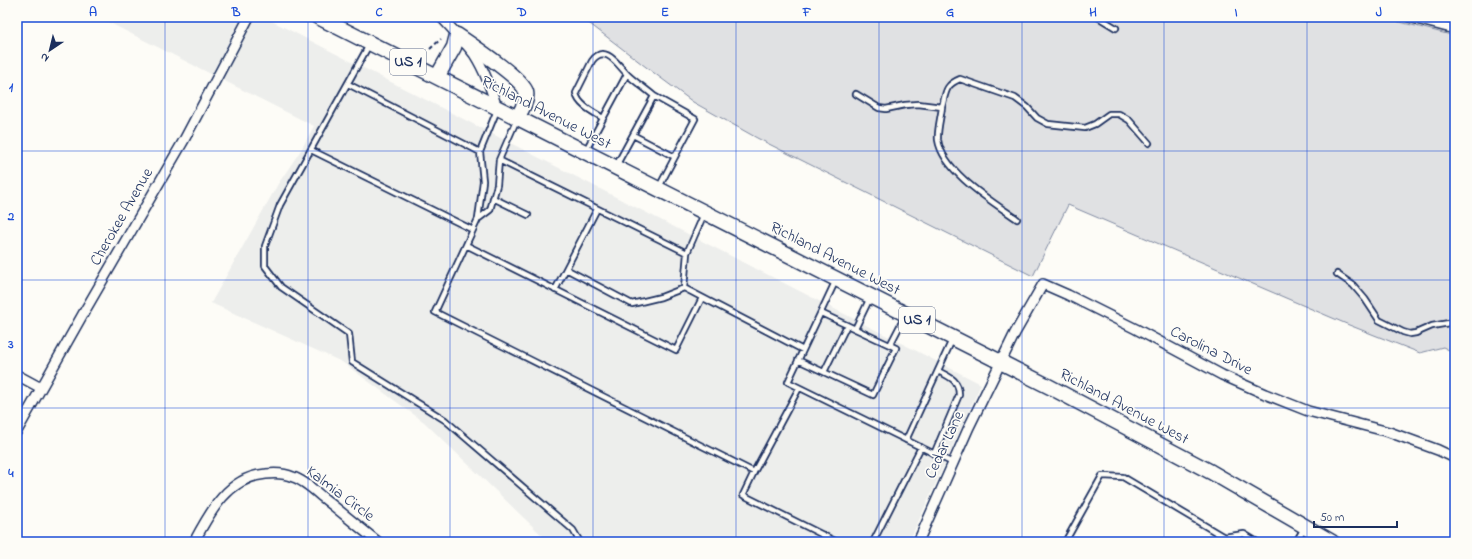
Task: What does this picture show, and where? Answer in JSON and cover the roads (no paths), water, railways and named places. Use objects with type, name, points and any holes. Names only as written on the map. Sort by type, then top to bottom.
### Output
[{"type":"main road","name":"Richland Avenue West","points":[[318,17],[1002,362],[1211,472],[1332,542]]},
{"type":"main road","points":[[437,76],[454,47],[457,34],[502,67],[524,87],[527,97],[517,118]]},
{"type":"street","name":"Cherokee Avenue","points":[[17,431],[210,94],[249,17]]},
{"type":"street","points":[[441,17],[457,34],[480,64],[497,108]]},
{"type":"street","points":[[1409,17],[1455,29]]},
{"type":"street","name":"Carolina Drive","points":[[1002,362],[1015,333],[1043,284],[1136,329],[1222,375],[1265,394],[1308,411],[1389,432],[1438,450],[1455,458]]},
{"type":"street","name":"Cedar Lane","points":[[918,542],[969,427],[1002,362]]},
{"type":"street","points":[[17,375],[41,388]]},
{"type":"street","name":"Kalmia Circle","points":[[194,542],[207,518],[228,491],[243,481],[253,477],[276,473],[295,477],[313,489],[378,542]]},
{"type":"lane","points":[[1098,17],[1116,28]]},
{"type":"lane","points":[[370,43],[280,205],[266,246],[265,266],[281,287],[348,334],[352,362],[445,420],[573,530],[580,542]]},
{"type":"lane","points":[[603,118],[582,104],[577,99],[576,93],[592,61],[601,55],[608,55],[615,59],[627,74],[654,96],[695,119],[658,188]]},
{"type":"lane","points":[[585,152],[627,74]]},
{"type":"lane","points":[[1017,219],[977,191],[949,165],[942,152],[938,140],[942,107],[947,88],[953,82],[960,79],[1015,98],[1027,107],[1037,118],[1048,124],[1085,128],[1095,124],[1109,114],[1119,114],[1129,120],[1149,143]]},
{"type":"lane","points":[[348,84],[480,152]]},
{"type":"lane","points":[[856,94],[879,108],[886,109],[918,104],[942,107]]},
{"type":"lane","points":[[616,167],[654,96]]},
{"type":"lane","points":[[497,108],[480,152],[483,181],[478,219],[435,312],[754,472]]},
{"type":"lane","points":[[478,219],[490,210],[497,185],[499,160],[517,118]]},
{"type":"lane","points":[[632,135],[675,157]]},
{"type":"lane","points":[[311,150],[473,230]]},
{"type":"lane","points":[[499,160],[687,253]]},
{"type":"lane","points":[[493,198],[528,215]]},
{"type":"lane","points":[[555,290],[597,209]]},
{"type":"lane","points":[[684,288],[687,253],[705,212]]},
{"type":"lane","points":[[466,245],[676,350],[702,298]]},
{"type":"lane","points":[[566,269],[632,304],[660,297],[684,288],[803,350]]},
{"type":"lane","points":[[1337,274],[1353,285],[1365,299],[1379,320],[1384,324],[1402,332],[1410,334],[1416,333],[1432,326],[1449,323],[1455,320]]},
{"type":"lane","points":[[836,279],[788,382],[953,463]]},
{"type":"lane","points":[[855,329],[871,296]]},
{"type":"lane","points":[[798,360],[873,395],[896,348],[821,313]]},
{"type":"lane","points":[[890,345],[906,314]]},
{"type":"lane","points":[[824,372],[847,325]]},
{"type":"lane","points":[[906,440],[954,338]]},
{"type":"lane","points":[[934,454],[959,395],[959,388],[956,383],[950,377],[938,371]]},
{"type":"lane","points":[[799,388],[754,472],[744,495],[837,542]]},
{"type":"lane","points":[[873,542],[920,447]]},
{"type":"lane","points":[[1065,542],[1102,476],[1123,477],[1224,537],[1244,534],[1257,542]]},
{"type":"lane","points":[[1296,542],[1305,526]]}]
